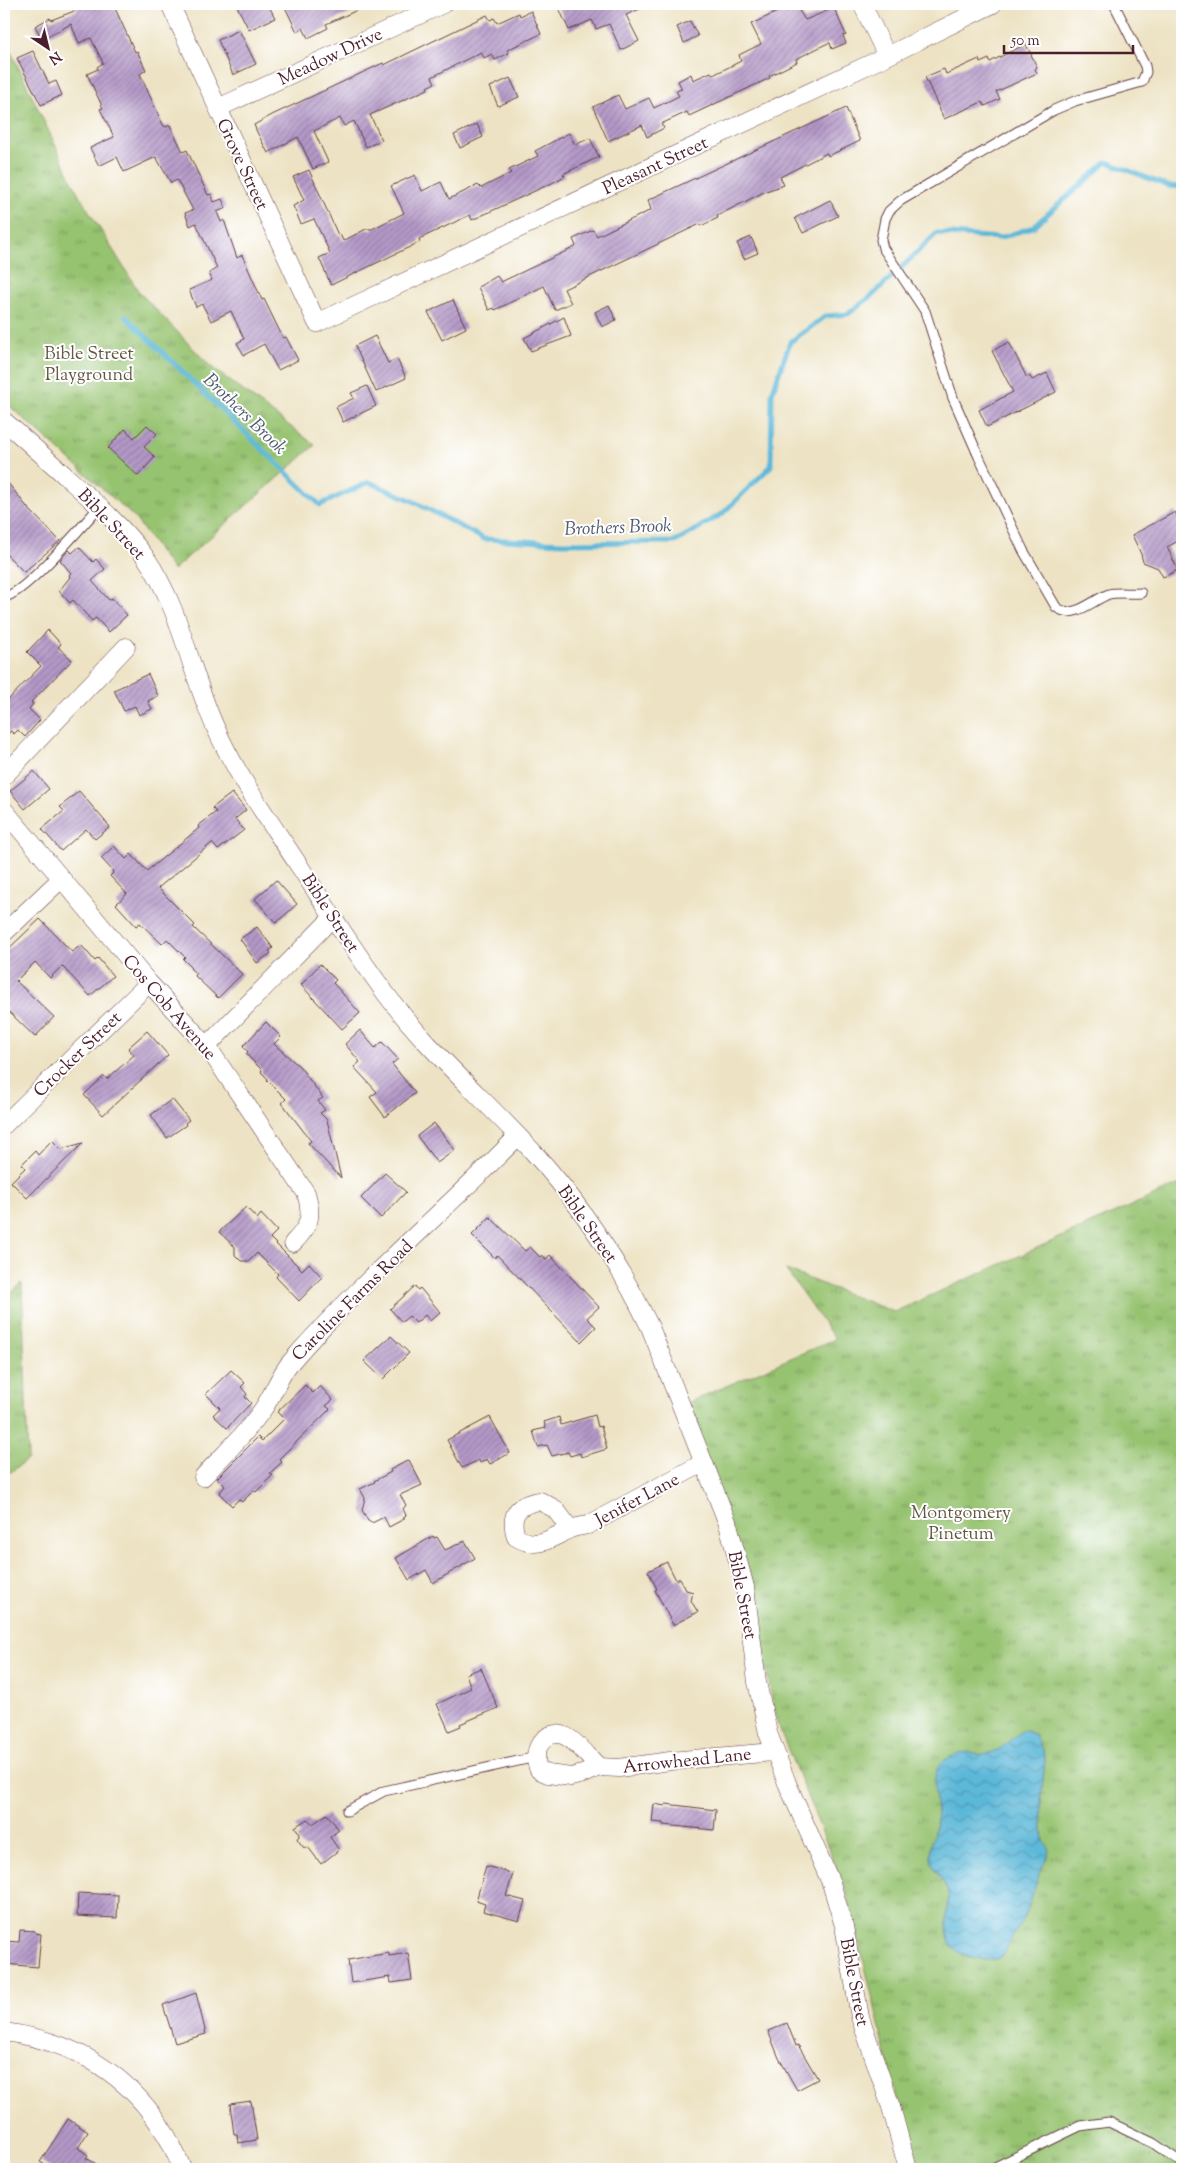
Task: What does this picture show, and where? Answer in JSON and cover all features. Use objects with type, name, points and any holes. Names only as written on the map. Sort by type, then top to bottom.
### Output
[{"type":"street","name":"Grove Street","points":[[170,4],[317,323]]},
{"type":"street","name":"Meadow Drive","points":[[218,108],[443,4]]},
{"type":"street","points":[[862,4],[887,56]]},
{"type":"street","name":"Pleasant Street","points":[[317,323],[887,56],[993,4]]},
{"type":"street","name":"Bible Street","points":[[4,421],[99,507],[138,548],[156,574],[168,598],[211,718],[225,747],[262,809],[379,985],[412,1028],[440,1059],[518,1136],[576,1204],[628,1283],[650,1327],[728,1524],[742,1574],[757,1682],[768,1733],[774,1752],[831,1883],[844,1926],[860,2017],[890,2107],[908,2169]]},
{"type":"street","points":[[4,776],[126,647]]},
{"type":"street","name":"Cos Cob Avenue","points":[[4,810],[149,984],[207,1046],[306,1193],[310,1208],[309,1220],[304,1232],[293,1243]]},
{"type":"street","points":[[4,933],[61,879]]},
{"type":"street","points":[[207,1046],[334,917]]},
{"type":"street","name":"Crocker Street","points":[[4,1125],[149,984]]},
{"type":"street","name":"Caroline Farms Road","points":[[203,1477],[250,1426],[264,1408],[288,1365],[334,1315],[376,1272],[474,1181],[518,1136]]},
{"type":"street","name":"Jenifer Lane","points":[[570,1529],[588,1525],[703,1463]]},
{"type":"street","name":"Arrowhead Lane","points":[[599,1767],[566,1735],[548,1736],[541,1743],[536,1757],[539,1770],[558,1777],[583,1774],[599,1767],[619,1768],[670,1761],[774,1752]]},
{"type":"street","points":[[4,2032],[32,2036],[53,2042],[85,2055],[110,2071],[144,2104],[166,2135],[183,2169]]},
{"type":"lane","points":[[1114,4],[1145,66],[1145,78],[1142,82],[1054,110],[900,201],[889,211],[882,229],[881,240],[888,257],[925,311],[953,398],[979,457],[1023,550],[1056,607],[1062,612],[1073,612],[1110,594],[1141,593]]},
{"type":"lane","points":[[4,597],[16,592],[54,556],[99,507]]},
{"type":"lane","points":[[347,1811],[384,1791],[536,1757]]},
{"type":"lane","points":[[991,2169],[1080,2126],[1109,2122],[1153,2143],[1182,2163]]},
{"type":"green space","name":"Bible Street Playground","points":[[4,37],[79,195],[139,292],[210,366],[315,445],[173,570],[134,517],[4,401]]},
{"type":"green space","name":"Montgomery Pinetum","points":[[1182,1183],[1182,2169],[914,2169],[847,1893],[777,1723],[749,1585],[680,1406],[835,1339],[786,1270],[894,1312]]},
{"type":"green space","points":[[22,1283],[28,1459],[4,1477],[4,1300]]},
{"type":"water","points":[[1023,1730],[1034,1734],[1043,1751],[1045,1761],[1041,1801],[1044,1841],[1049,1847],[1048,1856],[1040,1872],[1026,1914],[1001,1958],[982,1959],[958,1952],[953,1947],[948,1935],[948,1894],[932,1863],[931,1856],[931,1844],[936,1827],[937,1814],[935,1777],[939,1765],[949,1758],[967,1752],[989,1754],[1002,1747]]},
{"type":"building","points":[[84,4],[113,4],[135,52],[137,51],[146,70],[140,74],[163,125],[166,127],[170,125],[183,152],[187,150],[208,195],[211,194],[214,202],[222,199],[226,208],[217,212],[221,222],[224,220],[237,258],[242,255],[262,300],[264,299],[283,338],[286,337],[298,360],[278,370],[264,344],[244,355],[237,343],[244,339],[231,311],[211,321],[202,304],[196,307],[189,290],[212,280],[209,273],[217,268],[196,223],[190,226],[185,213],[193,210],[177,180],[171,183],[156,157],[124,172],[117,157],[99,166],[90,148],[114,137],[100,109],[103,108],[87,74],[98,69],[97,67],[103,63],[91,38],[79,43],[71,24],[42,39],[35,26],[50,18],[51,20],[77,10],[76,8]]},
{"type":"building","points":[[236,4],[268,4],[275,18],[249,30]]},
{"type":"building","points":[[292,4],[371,4],[326,24],[328,28],[308,38],[303,28],[297,32],[285,7]]},
{"type":"building","points":[[557,4],[651,4],[626,15],[639,41],[621,50],[609,24],[596,29],[592,20],[569,30]]},
{"type":"building","points":[[795,4],[805,20],[834,8],[846,35],[843,36],[846,43],[832,49],[830,43],[826,44],[796,59],[797,62],[769,76],[770,78],[689,116],[687,112],[661,124],[664,128],[647,137],[642,125],[608,141],[593,107],[618,95],[625,109],[649,98],[654,108],[679,96],[676,91],[682,89],[678,81],[691,74],[693,80],[711,72],[713,75],[741,61],[739,55],[761,44],[751,24]]},
{"type":"building","points":[[531,11],[541,34],[507,50],[509,53],[495,60],[492,54],[484,58],[481,52],[432,77],[435,83],[427,87],[428,89],[370,115],[382,140],[366,147],[354,121],[344,126],[340,118],[314,131],[328,162],[313,169],[298,137],[268,153],[254,125],[487,15],[490,20],[494,18],[497,23],[519,13],[520,16]]},
{"type":"building","points":[[690,21],[698,36],[684,43],[677,27]]},
{"type":"building","points":[[239,30],[256,64],[233,75],[218,40]]},
{"type":"building","points":[[1026,44],[1037,67],[1035,69],[1037,73],[996,92],[1000,99],[985,106],[982,102],[944,119],[925,77],[944,69],[946,74],[979,59],[980,63],[989,59],[990,62]]},
{"type":"building","points":[[33,51],[49,84],[56,81],[62,95],[41,105],[17,58]]},
{"type":"building","points":[[510,78],[519,97],[498,106],[490,87]]},
{"type":"building","points":[[846,108],[860,141],[828,156],[827,153],[780,177],[784,185],[766,191],[717,216],[718,218],[701,226],[700,224],[564,289],[571,303],[555,310],[544,286],[495,310],[494,308],[489,310],[478,287],[497,276],[501,282],[575,247],[573,239],[593,230],[597,236],[651,210],[648,200]]},
{"type":"building","points":[[477,124],[483,137],[460,148],[454,135]]},
{"type":"building","points":[[569,133],[575,145],[590,138],[599,157],[563,174],[565,176],[552,183],[472,220],[470,215],[419,239],[420,242],[331,285],[319,258],[330,253],[314,219],[301,224],[293,206],[304,200],[293,177],[309,170],[338,235],[340,234],[343,241],[404,213],[391,186],[415,175],[422,191],[441,182],[449,199],[478,185],[481,188],[511,173],[509,170],[538,156],[535,151]]},
{"type":"building","points":[[830,200],[838,216],[803,233],[795,218]]},
{"type":"building","points":[[751,237],[758,253],[744,259],[737,243]]},
{"type":"building","points":[[453,300],[466,328],[442,340],[428,312]]},
{"type":"building","points":[[609,305],[616,320],[602,327],[595,312]]},
{"type":"building","points":[[564,317],[571,336],[531,351],[524,338]]},
{"type":"building","points":[[375,336],[388,363],[397,359],[406,378],[376,392],[355,346]]},
{"type":"building","points":[[1009,342],[1027,378],[1030,376],[1032,380],[1047,373],[1056,392],[987,427],[979,410],[1013,392],[992,351]]},
{"type":"building","points":[[367,386],[376,406],[343,422],[336,407],[354,398],[351,393]]},
{"type":"building","points":[[147,425],[157,434],[144,447],[155,457],[138,476],[108,448],[125,429],[134,438]]},
{"type":"building","points":[[4,478],[27,507],[60,541],[24,572],[4,552]]},
{"type":"building","points":[[1175,512],[1178,518],[1182,515],[1182,539],[1167,547],[1178,570],[1163,577],[1158,568],[1143,562],[1132,535]]},
{"type":"building","points":[[79,547],[93,562],[96,559],[105,569],[92,581],[109,600],[112,598],[127,615],[109,632],[96,618],[92,621],[73,600],[70,603],[59,591],[71,573],[60,560],[69,550],[72,553]]},
{"type":"building","points":[[48,630],[61,644],[58,647],[72,660],[31,702],[33,704],[29,709],[40,720],[25,737],[18,730],[14,734],[11,731],[4,737],[4,704],[41,666],[27,652]]},
{"type":"building","points":[[148,674],[158,696],[148,701],[152,709],[139,715],[135,706],[124,711],[114,690]]},
{"type":"building","points":[[34,771],[49,789],[25,809],[10,791]]},
{"type":"building","points":[[79,791],[110,827],[95,839],[86,829],[61,851],[42,829],[64,811],[60,807]]},
{"type":"building","points":[[232,793],[246,810],[235,819],[244,830],[218,850],[212,843],[158,888],[195,925],[193,927],[242,974],[218,998],[195,976],[196,974],[183,959],[185,957],[167,939],[162,944],[140,923],[136,926],[116,904],[127,894],[110,876],[113,873],[112,870],[101,858],[114,846],[126,859],[131,854],[147,871],[199,828],[198,826],[216,812],[212,808]]},
{"type":"building","points":[[276,880],[297,904],[276,923],[255,899]]},
{"type":"building","points":[[40,919],[72,952],[81,945],[95,961],[98,958],[113,976],[90,996],[62,966],[50,978],[35,962],[16,981],[54,1017],[35,1037],[4,1007],[4,953]]},
{"type":"building","points":[[257,927],[273,948],[269,951],[271,953],[257,963],[240,939]]},
{"type":"building","points":[[320,964],[336,980],[333,983],[360,1013],[342,1029],[301,985]]},
{"type":"building","points":[[266,1022],[281,1037],[274,1044],[300,1067],[323,1098],[318,1101],[325,1110],[320,1113],[327,1120],[341,1178],[308,1143],[311,1141],[282,1103],[286,1099],[267,1080],[261,1072],[262,1070],[246,1054],[248,1052],[243,1046]]},
{"type":"building","points":[[360,1030],[375,1048],[382,1042],[398,1059],[392,1064],[415,1093],[385,1117],[370,1097],[377,1092],[354,1067],[360,1062],[345,1044]]},
{"type":"building","points":[[147,1031],[168,1055],[103,1115],[84,1095],[104,1076],[107,1079],[134,1055],[128,1048]]},
{"type":"building","points":[[172,1099],[189,1120],[185,1123],[186,1125],[167,1138],[151,1115]]},
{"type":"building","points":[[434,1123],[455,1150],[437,1163],[417,1136]]},
{"type":"building","points":[[52,1140],[61,1149],[83,1143],[27,1198],[11,1182],[25,1168],[22,1164],[35,1151],[38,1155]]},
{"type":"building","points":[[385,1173],[406,1192],[381,1218],[361,1198]]},
{"type":"building","points":[[246,1207],[257,1219],[261,1214],[277,1231],[270,1238],[302,1270],[309,1263],[322,1277],[299,1301],[276,1277],[278,1274],[257,1253],[249,1261],[241,1261],[235,1255],[235,1247],[219,1232]]},
{"type":"building","points":[[490,1217],[525,1251],[530,1247],[540,1257],[542,1255],[546,1259],[550,1255],[599,1307],[587,1318],[596,1327],[581,1342],[497,1255],[495,1258],[472,1235]]},
{"type":"building","points":[[415,1286],[418,1290],[420,1288],[440,1312],[430,1321],[425,1315],[416,1323],[409,1316],[402,1322],[390,1309]]},
{"type":"building","points":[[391,1336],[409,1353],[383,1379],[364,1361]]},
{"type":"building","points":[[231,1370],[245,1383],[241,1387],[247,1394],[245,1397],[251,1403],[227,1428],[213,1415],[220,1408],[206,1394]]},
{"type":"building","points":[[305,1385],[313,1393],[320,1386],[333,1400],[326,1406],[330,1409],[279,1459],[282,1462],[270,1473],[273,1475],[256,1492],[254,1490],[242,1502],[239,1499],[232,1506],[219,1493],[225,1486],[217,1478],[258,1437],[262,1441],[284,1419],[277,1412]]},
{"type":"building","points":[[595,1415],[598,1427],[601,1426],[607,1449],[581,1457],[580,1453],[570,1456],[568,1452],[552,1456],[547,1445],[538,1447],[533,1431],[546,1428],[544,1422],[559,1417],[561,1425]]},
{"type":"building","points":[[490,1417],[510,1453],[490,1464],[487,1459],[480,1463],[479,1460],[462,1468],[447,1440]]},
{"type":"building","points":[[409,1460],[422,1485],[400,1495],[406,1505],[403,1509],[406,1515],[404,1519],[389,1527],[384,1517],[372,1523],[368,1521],[362,1510],[365,1498],[360,1489],[375,1482],[391,1472],[390,1470]]},
{"type":"building","points":[[433,1536],[434,1538],[437,1537],[445,1550],[465,1541],[475,1558],[433,1583],[426,1570],[409,1580],[396,1558]]},
{"type":"building","points":[[667,1562],[676,1580],[680,1578],[686,1590],[693,1592],[691,1601],[698,1612],[673,1625],[655,1590],[657,1589],[648,1571]]},
{"type":"building","points":[[481,1668],[498,1708],[460,1724],[461,1726],[449,1731],[437,1704],[471,1688],[466,1674]]},
{"type":"building","points":[[654,1804],[716,1810],[714,1830],[663,1825],[663,1823],[652,1822]]},
{"type":"building","points":[[327,1814],[339,1830],[330,1837],[339,1850],[321,1864],[308,1847],[304,1848],[297,1839],[300,1834],[295,1827],[307,1819],[313,1824]]},
{"type":"building","points":[[486,1866],[513,1874],[506,1896],[525,1901],[519,1921],[483,1911],[485,1904],[476,1901]]},
{"type":"building","points":[[78,1893],[118,1895],[117,1918],[77,1916]]},
{"type":"building","points":[[20,1930],[35,1931],[35,1933],[41,1934],[38,1967],[4,1964],[4,1941],[19,1942]]},
{"type":"building","points":[[389,1953],[389,1956],[408,1953],[412,1980],[391,1983],[390,1977],[351,1983],[348,1960]]},
{"type":"building","points":[[196,1993],[206,2034],[175,2043],[163,2005]]},
{"type":"building","points":[[787,2023],[796,2046],[798,2045],[818,2079],[797,2090],[779,2058],[768,2031]]},
{"type":"building","points":[[251,2101],[257,2140],[238,2143],[237,2134],[234,2134],[230,2104]]},
{"type":"building","points":[[68,2119],[88,2132],[78,2148],[88,2155],[86,2158],[105,2169],[52,2169],[40,2162]]},
{"type":"waterway","name":"Brothers Brook","points":[[125,316],[320,505],[369,482],[411,500],[484,539],[563,543],[675,542],[722,514],[771,466],[772,393],[790,342],[826,316],[848,314],[873,295],[937,233],[1000,238],[1033,227],[1107,162],[1168,186],[1182,187]]}]
